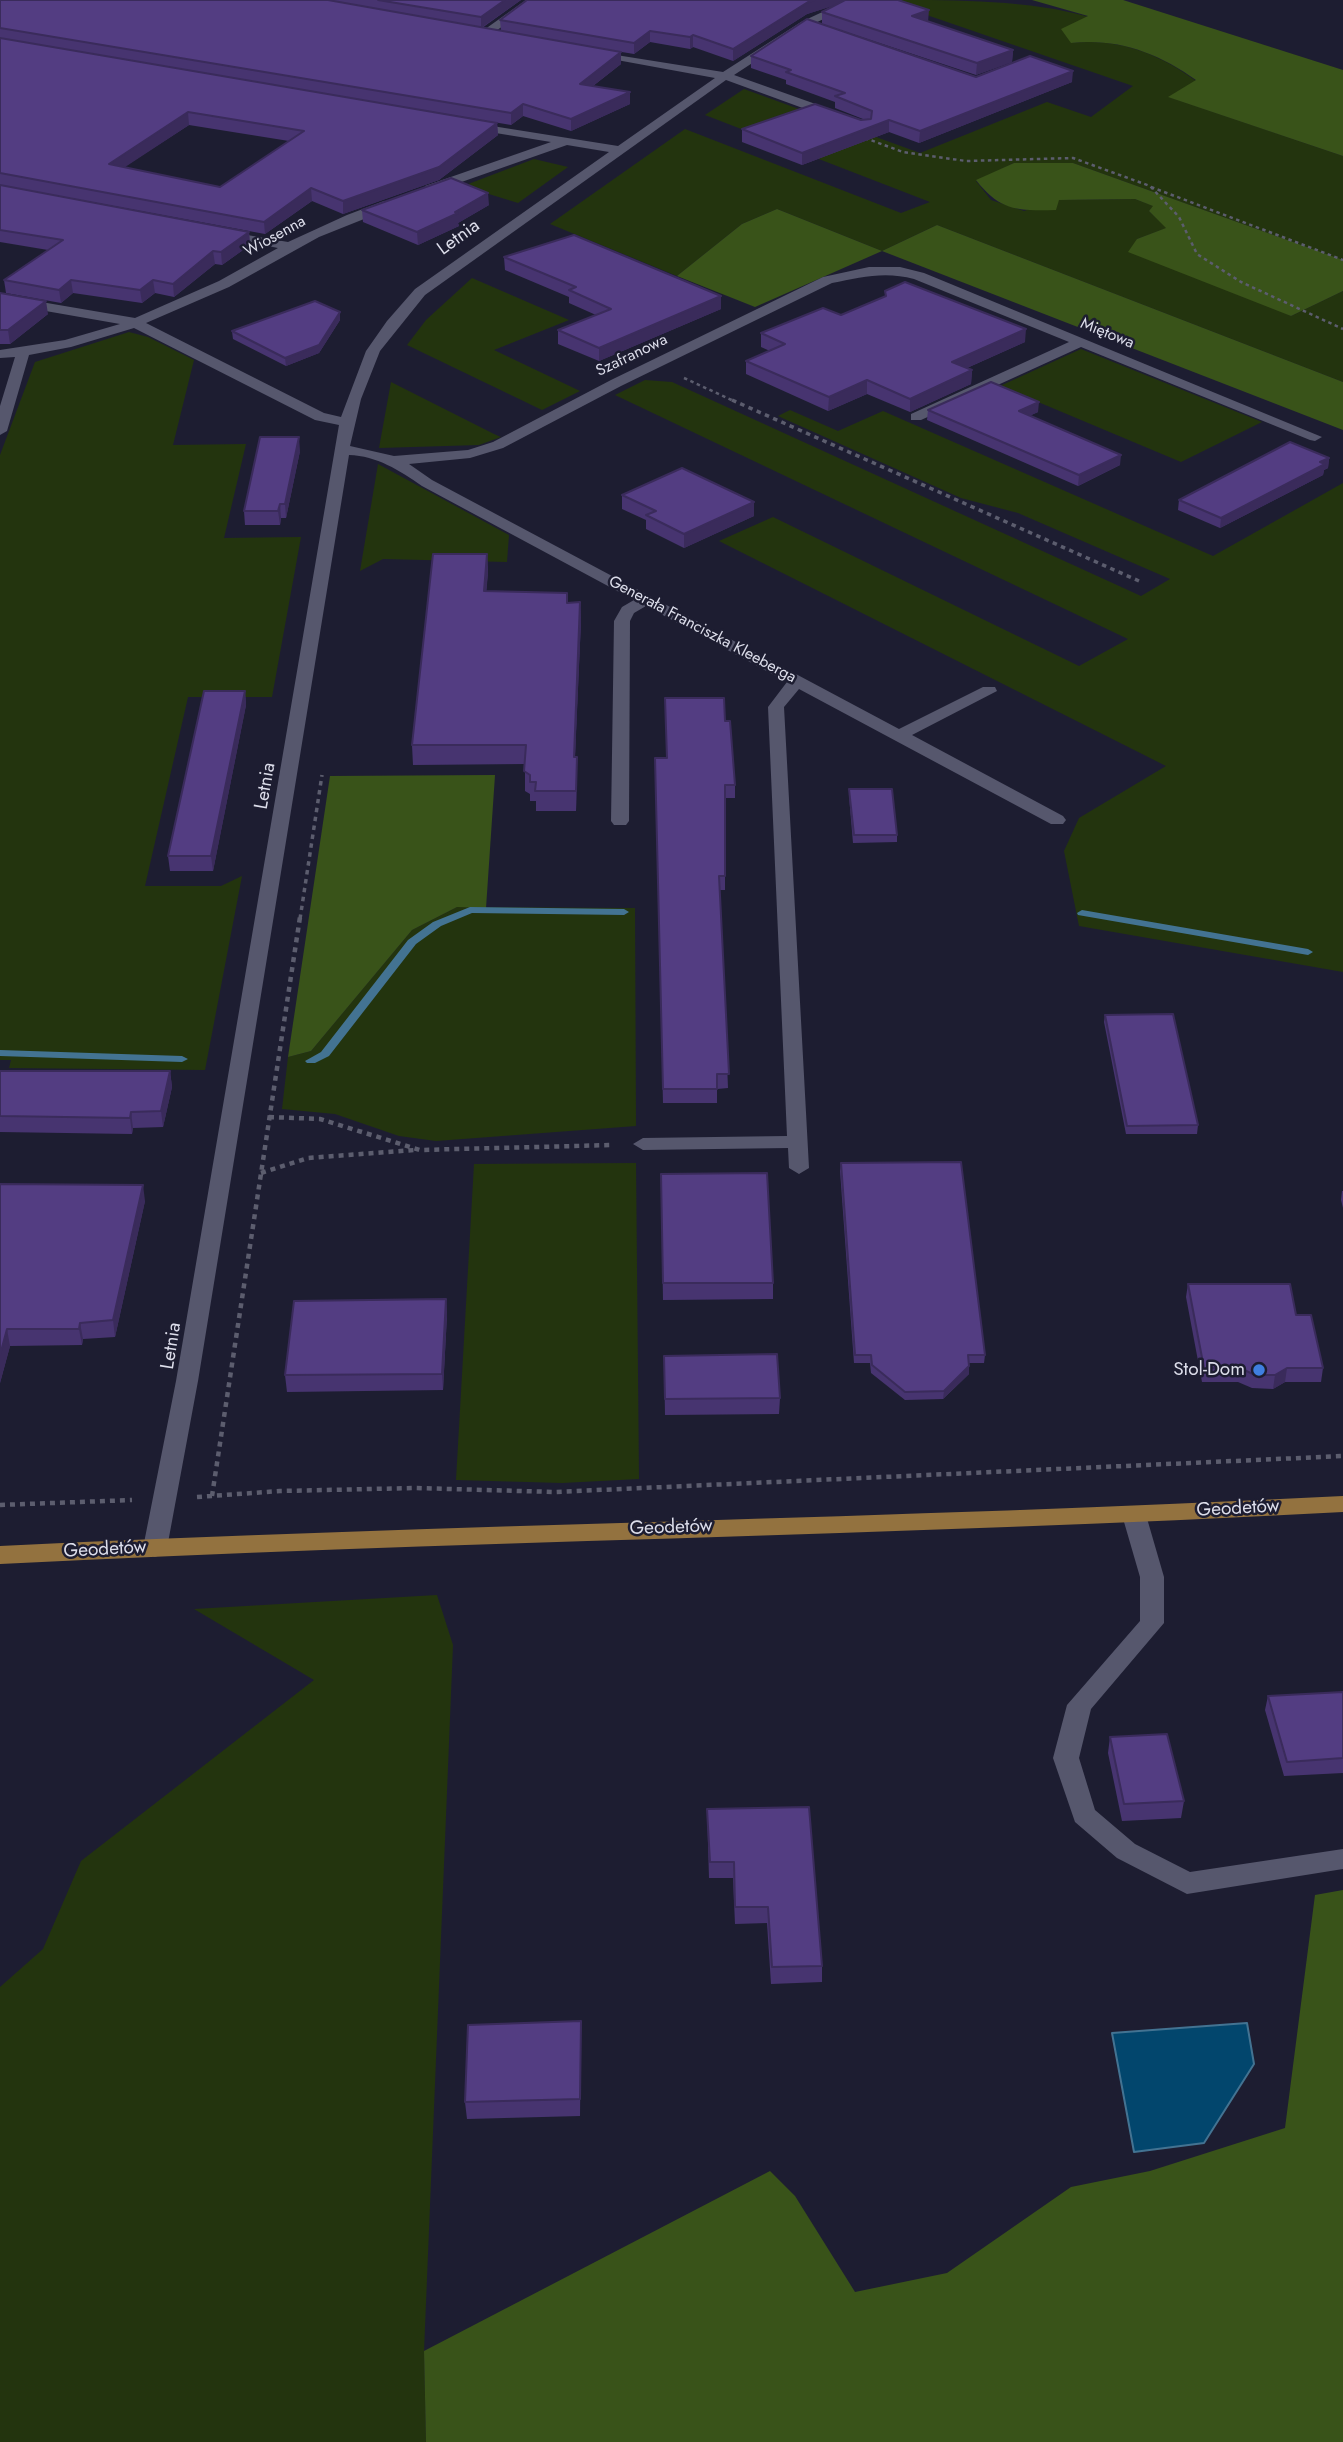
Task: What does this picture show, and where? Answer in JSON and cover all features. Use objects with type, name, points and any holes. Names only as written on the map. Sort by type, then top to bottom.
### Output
[{"type":"main road","name":"Geodetów","points":[[0,1555],[276,1541],[1134,1515],[1343,1504]]},
{"type":"street","points":[[485,34],[533,0]]},
{"type":"street","points":[[463,124],[618,150],[804,24],[857,0]]},
{"type":"street","points":[[804,24],[821,29]]},
{"type":"street","points":[[472,32],[498,37]]},
{"type":"street","points":[[578,50],[725,76],[852,122]]},
{"type":"street","name":"Wiosenna","points":[[0,354],[23,352],[99,335],[172,308],[290,246],[414,195],[566,141]]},
{"type":"street","name":"Letnia","points":[[155,1548],[187,1381],[345,450],[347,422],[364,365],[374,345],[421,292],[618,150]]},
{"type":"street","points":[[211,231],[290,246]]},
{"type":"street","name":"Szafranowa","points":[[393,461],[470,454],[498,445],[655,364],[828,280],[869,271],[884,271]]},
{"type":"street","name":"Miętowa","points":[[884,271],[900,271],[919,276],[1315,437]]},
{"type":"street","points":[[0,299],[133,321],[320,417],[347,422]]},
{"type":"street","points":[[916,417],[1081,342]]},
{"type":"street","points":[[0,430],[23,352]]},
{"type":"street","name":"Generała Franciszka Kleeberga","points":[[345,450],[372,452],[393,461],[427,482],[1057,820]]},
{"type":"street","points":[[620,821],[622,621],[628,610],[647,599]]},
{"type":"street","points":[[797,681],[776,707],[799,1168]]},
{"type":"street","points":[[899,735],[989,691]]},
{"type":"street","points":[[643,1144],[798,1142]]},
{"type":"street","points":[[1134,1515],[1152,1577],[1152,1623],[1079,1705],[1066,1758],[1084,1815],[1126,1851],[1187,1884],[1343,1859]]},
{"type":"path","points":[[865,138],[903,152],[965,160],[1073,158],[1343,260]]},
{"type":"path","points":[[1150,186],[1179,217],[1198,254],[1241,282],[1343,329]]},
{"type":"path","points":[[655,364],[862,460],[1139,581]]},
{"type":"path","points":[[212,1496],[322,774]]},
{"type":"path","points":[[269,1117],[320,1119],[420,1150]]},
{"type":"path","points":[[261,1173],[308,1158],[420,1150],[643,1144]]},
{"type":"path","points":[[0,1506],[280,1491],[415,1488],[555,1492],[1343,1456]]},
{"type":"green space","points":[[1032,0],[1123,0],[1343,70],[1343,156],[1168,97],[1196,80],[1152,55],[1121,45],[1071,43],[1061,29],[1088,16]]},
{"type":"green space","points":[[889,2],[1018,4],[1089,17],[1071,43],[1121,45],[1152,55],[1196,81],[1169,97],[1343,156],[1343,260],[1073,163],[1014,163],[976,181],[991,200],[1024,211],[1058,200],[1135,199],[1154,206],[1149,211],[1167,228],[1137,239],[1291,316],[1343,291],[1343,382],[937,225],[882,251],[777,209],[742,224],[677,276],[550,224],[685,129],[901,213],[930,202],[705,115],[744,89],[920,153],[1047,102],[1091,117],[1133,86]]},
{"type":"green space","points":[[534,159],[568,167],[518,203],[463,186]]},
{"type":"green space","points":[[1014,163],[1073,163],[1343,260],[1343,291],[1291,316],[1128,252],[1137,239],[1166,228],[1149,211],[1153,206],[1135,199],[1059,200],[1056,210],[1020,209],[993,198],[976,180]]},
{"type":"green space","points":[[777,209],[882,251],[755,307],[677,276],[742,224]]},
{"type":"green space","points":[[937,225],[1343,382],[1343,430],[882,251]]},
{"type":"green space","points":[[472,278],[569,320],[494,350],[580,391],[542,410],[407,345],[426,320]]},
{"type":"green space","points":[[129,332],[148,337],[194,360],[173,445],[246,444],[224,538],[301,537],[272,697],[188,697],[145,886],[221,886],[242,876],[205,1070],[9,1068],[11,1060],[0,1060],[0,455],[35,362]]},
{"type":"green space","points":[[1081,349],[1262,422],[1181,462],[1000,386]]},
{"type":"green space","points":[[645,380],[672,382],[1141,596],[1170,579],[1018,513],[961,498],[778,416],[790,410],[838,431],[883,411],[1213,556],[1343,483],[1343,972],[1079,926],[1064,851],[1079,818],[1166,766],[719,541],[773,517],[1079,666],[1128,639],[615,395]]},
{"type":"green space","points":[[391,382],[501,437],[479,445],[379,448]]},
{"type":"green space","points":[[378,464],[509,535],[507,562],[383,559],[360,571]]},
{"type":"green space","points":[[495,775],[486,908],[457,907],[412,930],[311,1051],[288,1057],[330,776]]},
{"type":"green space","points":[[457,907],[635,908],[636,1126],[436,1141],[399,1136],[335,1114],[282,1109],[288,1057],[311,1051],[412,930]]},
{"type":"green space","points":[[636,1163],[639,1479],[562,1483],[456,1480],[474,1164]]},
{"type":"green space","points":[[437,1595],[453,1645],[424,2351],[426,2442],[0,2442],[0,1987],[43,1949],[81,1861],[314,1680],[194,1609]]},
{"type":"green space","points":[[1343,1890],[1343,2442],[426,2442],[424,2351],[770,2171],[795,2196],[855,2292],[947,2273],[1071,2187],[1150,2171],[1285,2128],[1315,1895]]},
{"type":"water","points":[[1247,2023],[1254,2064],[1204,2143],[1134,2152],[1112,2033]]},
{"type":"building","points":[[0,0],[328,0],[621,52],[580,84],[630,92],[571,119],[523,104],[511,113],[0,28]]},
{"type":"building","points":[[378,0],[505,0],[481,17]]},
{"type":"building","points":[[527,0],[815,0],[733,49],[693,35],[690,37],[650,31],[634,43],[500,20]]},
{"type":"building","points":[[845,0],[898,0],[929,10],[912,16],[1013,50],[977,63],[822,12]]},
{"type":"building","points":[[807,19],[976,77],[1030,56],[1073,71],[920,131],[889,120],[802,153],[742,129],[815,104],[861,120],[871,119],[872,111],[835,96],[845,93],[751,56]]},
{"type":"building","points":[[0,38],[497,123],[439,167],[343,201],[311,188],[264,222],[0,173]],"holes":[[[188,112],[304,131],[220,187],[109,164]]]},
{"type":"building","points":[[451,178],[488,193],[455,212],[458,213],[417,232],[362,210]]},
{"type":"building","points":[[0,185],[249,232],[221,252],[213,251],[173,284],[153,280],[140,290],[71,280],[59,290],[4,280],[63,240],[0,230]]},
{"type":"building","points":[[574,235],[721,296],[599,348],[558,330],[611,309],[569,290],[576,287],[504,257]]},
{"type":"building","points":[[905,282],[1026,329],[952,362],[972,370],[910,399],[867,380],[829,397],[746,361],[785,344],[761,333],[823,308],[841,315],[886,296],[885,291]]},
{"type":"building","points":[[0,293],[46,301],[8,330],[0,330]]},
{"type":"building","points":[[315,301],[340,312],[319,345],[285,358],[232,331]]},
{"type":"building","points":[[991,382],[1039,402],[1019,411],[1121,455],[1079,475],[928,410]]},
{"type":"building","points":[[260,437],[299,437],[285,504],[280,504],[278,511],[244,511]]},
{"type":"building","points":[[1290,442],[1329,458],[1320,462],[1325,464],[1221,518],[1179,500]]},
{"type":"building","points":[[682,468],[754,502],[684,534],[646,515],[656,511],[622,495]]},
{"type":"building","points":[[433,554],[487,554],[484,591],[567,593],[567,603],[580,602],[574,757],[577,757],[576,791],[535,791],[536,782],[530,782],[530,775],[524,771],[526,745],[412,745]]},
{"type":"building","points":[[204,691],[245,691],[211,856],[168,856]]},
{"type":"building","points":[[665,698],[724,698],[725,721],[730,721],[735,785],[725,785],[725,876],[719,876],[729,1074],[717,1074],[717,1089],[663,1089],[655,758],[667,758]]},
{"type":"building","points":[[849,789],[892,789],[897,835],[854,835]]},
{"type":"building","points":[[1173,1014],[1198,1125],[1127,1126],[1105,1015]]},
{"type":"building","points":[[0,1071],[170,1071],[161,1111],[131,1112],[130,1118],[0,1116]]},
{"type":"building","points":[[961,1162],[985,1355],[968,1355],[969,1366],[944,1391],[905,1392],[872,1365],[871,1355],[855,1355],[841,1163]]},
{"type":"building","points":[[767,1173],[773,1283],[663,1283],[661,1174]]},
{"type":"building","points":[[0,1184],[143,1185],[113,1320],[80,1323],[79,1329],[7,1329],[0,1355]]},
{"type":"building","points":[[1188,1284],[1290,1284],[1296,1315],[1311,1315],[1323,1368],[1287,1368],[1275,1375],[1255,1375],[1240,1368],[1204,1368]]},
{"type":"building","points":[[446,1299],[442,1374],[285,1375],[294,1301]]},
{"type":"building","points":[[777,1354],[780,1398],[665,1399],[664,1356]]},
{"type":"building","points":[[1343,1692],[1343,1758],[1287,1762],[1268,1696]]},
{"type":"building","points":[[1167,1734],[1184,1801],[1124,1804],[1110,1737]]},
{"type":"building","points":[[809,1807],[822,1966],[772,1967],[768,1907],[735,1907],[734,1862],[710,1862],[707,1809]]},
{"type":"building","points":[[581,2021],[580,2099],[465,2102],[468,2025]]},
{"type":"waterway","points":[[311,1061],[325,1054],[412,942],[437,924],[470,910],[624,912]]},
{"type":"waterway","points":[[1082,913],[1308,952]]},
{"type":"waterway","points":[[0,1053],[182,1059]]},
{"type":"place","name":"Stol-Dom","points":[[1259,1370]]}]
